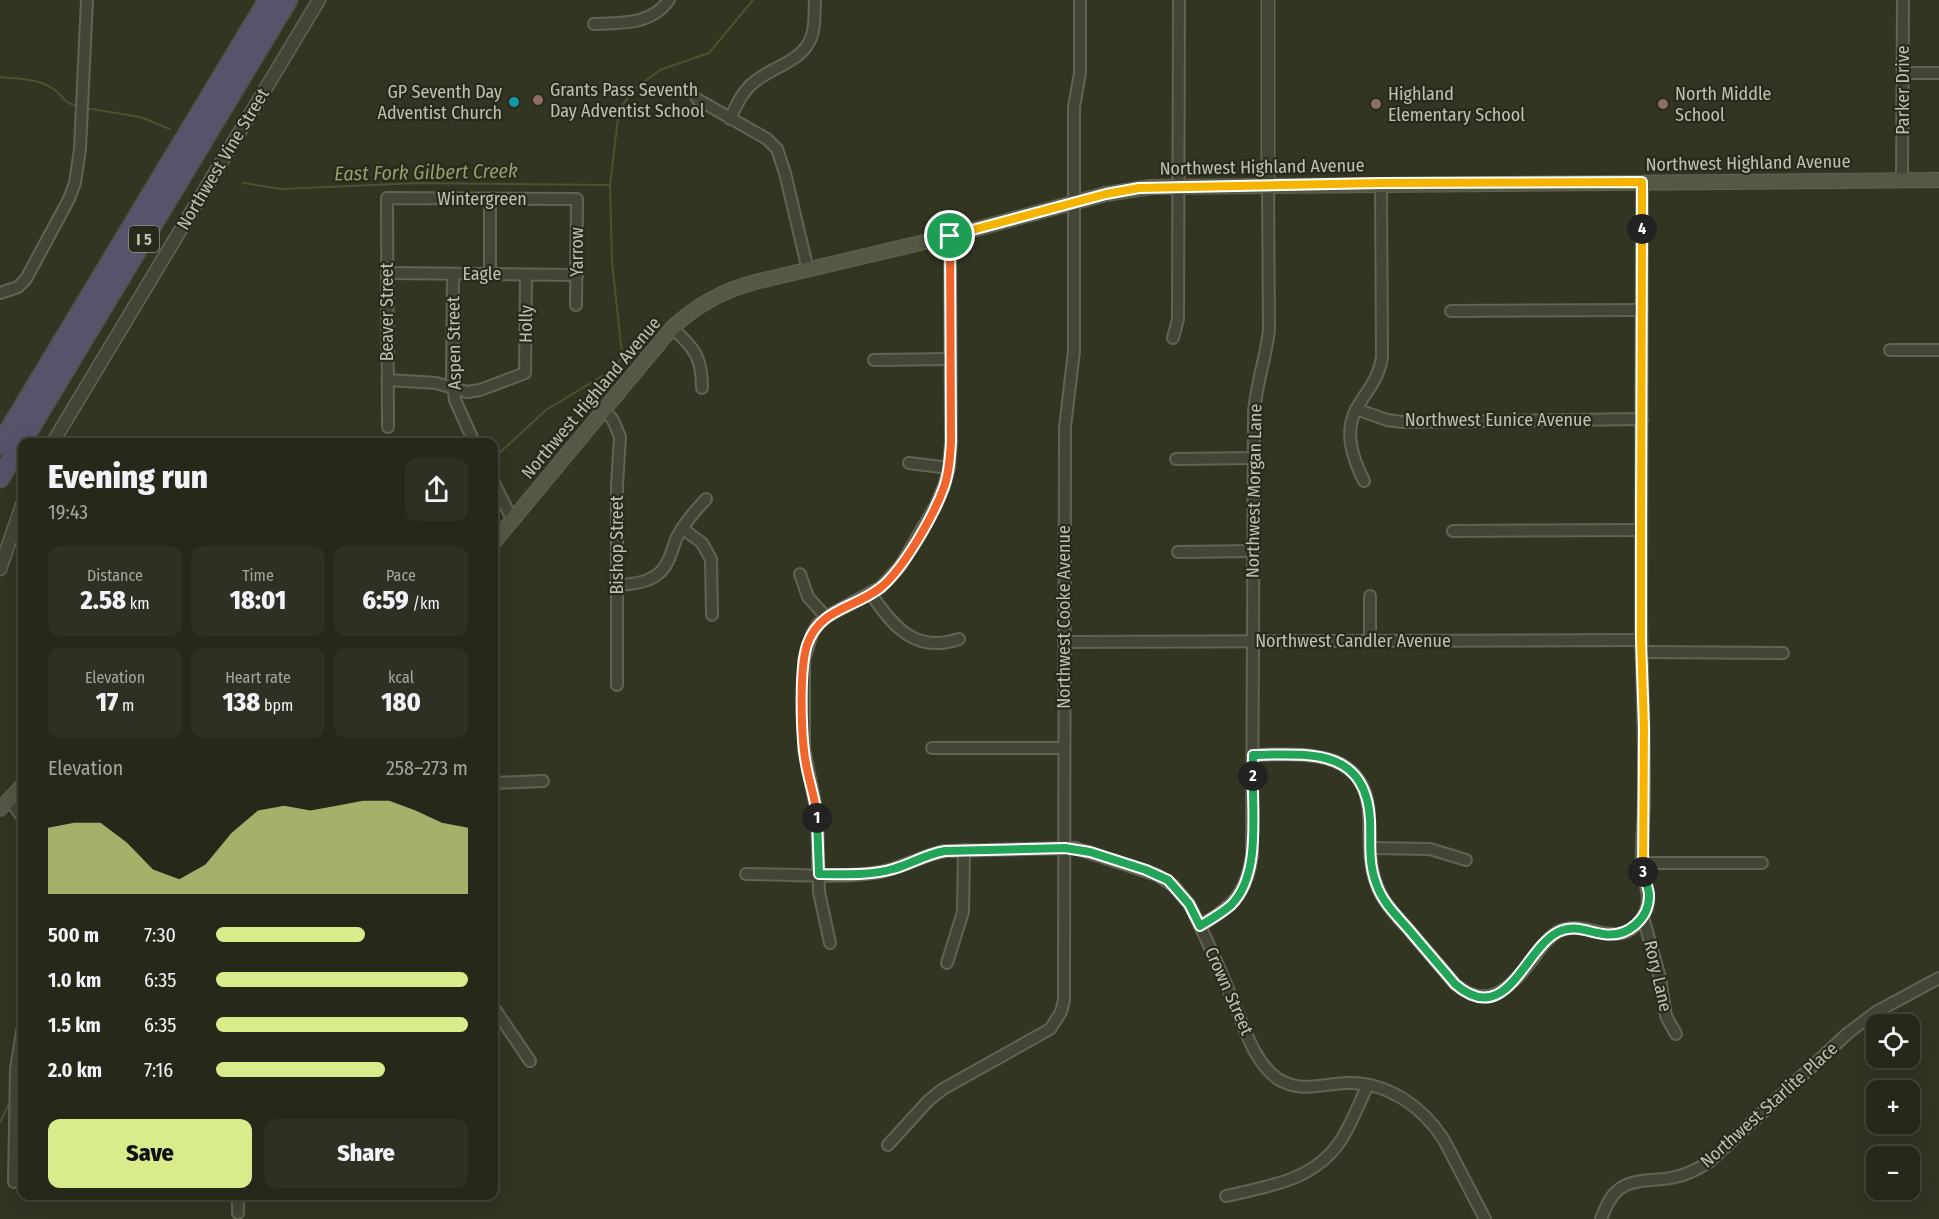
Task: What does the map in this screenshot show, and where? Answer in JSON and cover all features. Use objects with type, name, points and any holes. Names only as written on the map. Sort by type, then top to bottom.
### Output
[{"type":"highway","name":"I 5","points":[[0,445],[268,0]]},
{"type":"highway","name":"I 5","points":[[24,438],[288,0]]},
{"type":"highway","name":"I 5","points":[[0,478],[18,448]]},
{"type":"main road","name":"Northwest Highland Avenue","points":[[498,537],[672,328],[702,304],[720,294],[747,284],[950,236],[1106,194],[1139,188],[1178,186],[1939,180]]},
{"type":"main road","points":[[5,804],[18,790]]},
{"type":"street","points":[[0,293],[18,287],[26,279],[69,199],[75,183],[80,149],[87,0]]},
{"type":"street","name":"Northwest Vine Street","points":[[55,438],[319,0]]},
{"type":"street","points":[[594,24],[640,20],[658,11],[669,0]]},
{"type":"street","points":[[730,118],[741,97],[754,81],[798,55],[806,47],[813,30],[814,0]]},
{"type":"street","name":"Northwest Cooke Avenue","points":[[888,1145],[928,1101],[943,1089],[1041,1034],[1056,1021],[1064,1000],[1065,427],[1074,351],[1074,107],[1080,66],[1080,0]]},
{"type":"street","points":[[1173,338],[1178,319],[1179,0]]},
{"type":"street","name":"Northwest Morgan Lane","points":[[1200,926],[1233,903],[1247,880],[1252,855],[1254,401],[1269,330],[1268,0]]},
{"type":"street","name":"Parker Drive","points":[[1902,180],[1903,0]]},
{"type":"street","points":[[1903,73],[1939,73]]},
{"type":"street","points":[[697,99],[771,142],[777,149],[808,270]]},
{"type":"street","points":[[1253,755],[1319,755],[1345,765],[1362,784],[1369,810],[1371,868],[1382,898],[1455,984],[1464,991],[1485,996],[1504,990],[1514,983],[1543,945],[1557,933],[1579,928],[1614,935],[1631,929],[1643,917],[1649,895],[1642,863],[1644,728],[1641,530],[1642,182]]},
{"type":"street","points":[[1364,481],[1354,461],[1351,445],[1352,420],[1356,409],[1375,382],[1381,369],[1381,183]]},
{"type":"street","name":"Wintergreen","points":[[387,198],[577,200]]},
{"type":"street","name":"Beaver Street","points":[[387,198],[388,426]]},
{"type":"street","points":[[490,199],[490,274]]},
{"type":"street","name":"Yarrow","points":[[576,305],[577,200]]},
{"type":"street","points":[[830,943],[822,905],[817,813],[804,749],[804,660],[807,646],[818,624],[826,617],[871,594],[892,577],[936,505],[949,468],[951,442],[950,236]]},
{"type":"street","name":"Eagle","points":[[387,273],[577,275]]},
{"type":"street","name":"Aspen Street","points":[[453,274],[453,388],[455,400],[472,438]]},
{"type":"street","name":"Holly","points":[[453,388],[467,393],[472,392],[525,372],[526,275]]},
{"type":"street","points":[[1451,311],[1642,310]]},
{"type":"street","points":[[672,328],[693,348],[702,370],[702,388]]},
{"type":"street","points":[[1890,350],[1939,350]]},
{"type":"street","points":[[874,360],[950,359]]},
{"type":"street","points":[[388,380],[436,382],[453,388]]},
{"type":"street","name":"Northwest Eunice Avenue","points":[[1356,409],[1387,420],[1402,422],[1642,419]]},
{"type":"street","name":"Bishop Street","points":[[604,410],[613,420],[620,437],[617,462],[617,685]]},
{"type":"street","points":[[1176,459],[1253,458]]},
{"type":"street","points":[[909,463],[949,468]]},
{"type":"street","points":[[498,491],[512,519]]},
{"type":"street","points":[[618,585],[642,583],[657,575],[668,561],[682,528],[706,500]]},
{"type":"street","points":[[0,569],[18,517]]},
{"type":"street","points":[[682,528],[702,543],[711,559],[712,615]]},
{"type":"street","points":[[1453,531],[1641,530]]},
{"type":"street","points":[[1178,552],[1253,551]]},
{"type":"street","points":[[800,574],[808,597],[826,617]]},
{"type":"street","points":[[871,594],[891,622],[909,636],[930,643],[959,639]]},
{"type":"street","points":[[1370,596],[1370,640]]},
{"type":"street","name":"Northwest Candler Avenue","points":[[1064,642],[1370,640],[1642,646],[1783,653]]},
{"type":"street","points":[[932,748],[1064,748]]},
{"type":"street","points":[[498,783],[543,781]]},
{"type":"street","points":[[5,804],[18,814]]},
{"type":"street","name":"Crown Street","points":[[746,874],[878,872],[892,870],[932,853],[1065,848],[1090,852],[1146,870],[1168,880],[1189,904],[1260,1059],[1271,1073],[1279,1079],[1309,1088],[1346,1083],[1368,1085],[1403,1099],[1416,1107],[1436,1128],[1485,1219]]},
{"type":"street","points":[[1370,848],[1430,849],[1466,860]]},
{"type":"street","points":[[947,963],[963,912],[964,850]]},
{"type":"street","points":[[1642,863],[1762,863]]},
{"type":"street","name":"Rory Lane","points":[[1643,917],[1660,978],[1666,1016],[1676,1034]]},
{"type":"street","name":"Northwest Starlite Place","points":[[1601,1219],[1611,1197],[1624,1185],[1676,1177],[1692,1172],[1709,1162],[1863,1021],[1892,1002],[1939,978]]},
{"type":"street","points":[[498,1014],[530,1061]]},
{"type":"street","points":[[18,1049],[18,1074]]},
{"type":"street","points":[[1227,1196],[1289,1180],[1310,1170],[1330,1153],[1340,1140],[1368,1085]]},
{"type":"street","points":[[14,1182],[18,1112]]},
{"type":"street","points":[[237,1200],[238,1213]]},
{"type":"waterway","points":[[498,454],[546,410],[617,367],[622,354],[612,262],[610,185],[619,110],[634,89],[660,70],[709,53],[753,0]]},
{"type":"waterway","name":"East Fork Gilbert Creek","points":[[0,77],[40,82],[56,91],[69,103],[78,106]]},
{"type":"waterway","name":"East Fork Gilbert Creek","points":[[86,108],[140,117],[170,129]]},
{"type":"waterway","name":"East Fork Gilbert Creek","points":[[243,183],[281,189],[419,183],[609,185]]},
{"type":"waterway","points":[[0,1122],[11,1100]]},
{"type":"place","name":"Grants Pass Seventh Day Adventist School","points":[[538,100]]},
{"type":"place","name":"GP Seventh Day Adventist Church","points":[[514,102]]},
{"type":"place","name":"Highland Elementary School","points":[[1376,104]]},
{"type":"place","name":"North Middle School","points":[[1663,104]]},
{"type":"route","points":[[1642,182],[1641,640],[1644,748],[1642,863],[1649,895],[1646,910],[1637,924],[1623,933],[1614,935],[1579,928],[1563,930],[1543,945],[1514,983],[1504,990],[1485,996],[1464,991],[1455,984],[1382,898],[1371,868],[1369,810],[1362,784],[1345,765],[1319,755],[1304,754],[1253,755],[1252,855],[1247,880],[1233,903],[1200,926],[1183,895],[1168,880],[1146,870],[1075,849],[945,851],[932,853],[892,870],[856,874],[819,874],[817,813],[804,749],[804,660],[807,646],[818,624],[826,617],[871,594],[892,577],[921,532],[944,486],[951,456],[950,236],[1106,194],[1151,187],[1642,182]]}]
